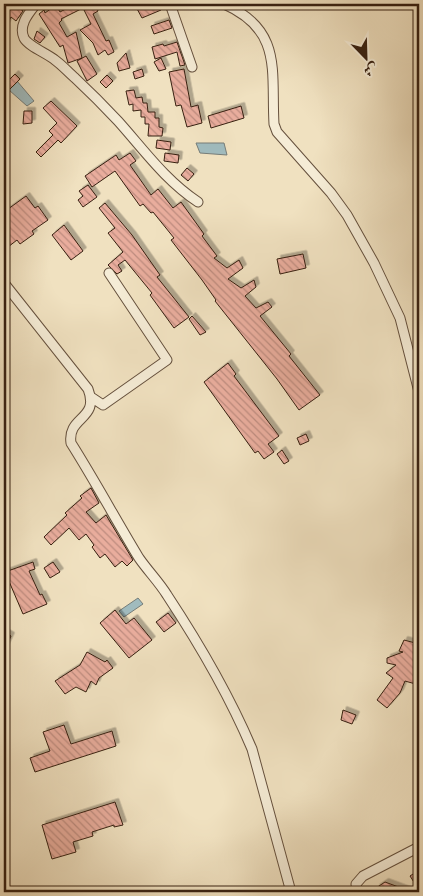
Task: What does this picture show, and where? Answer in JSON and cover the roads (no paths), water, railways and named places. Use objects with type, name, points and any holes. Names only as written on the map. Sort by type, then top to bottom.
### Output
[{"type":"street","points":[[36,4],[23,24],[23,33],[26,40],[56,60],[117,120],[162,172],[181,191],[198,202]]},
{"type":"street","points":[[170,4],[192,67]]},
{"type":"street","points":[[224,4],[238,10],[251,20],[268,44],[273,65],[273,116],[277,132],[331,193],[347,215],[374,263],[400,318],[419,392]]},
{"type":"street","points":[[91,397],[103,405],[167,360],[109,273]]},
{"type":"street","points":[[4,283],[88,389],[91,397],[91,406],[86,415],[72,430],[70,435],[71,443],[141,560],[167,594],[224,691],[242,726],[252,749],[291,892]]},
{"type":"street","points":[[357,892],[356,884],[363,876],[419,847]]},
{"type":"water","points":[[17,81],[34,101],[27,106],[9,90]]},
{"type":"water","points":[[196,143],[224,143],[227,155],[200,153]]},
{"type":"water","points":[[138,598],[143,604],[124,617],[119,611]]}]
